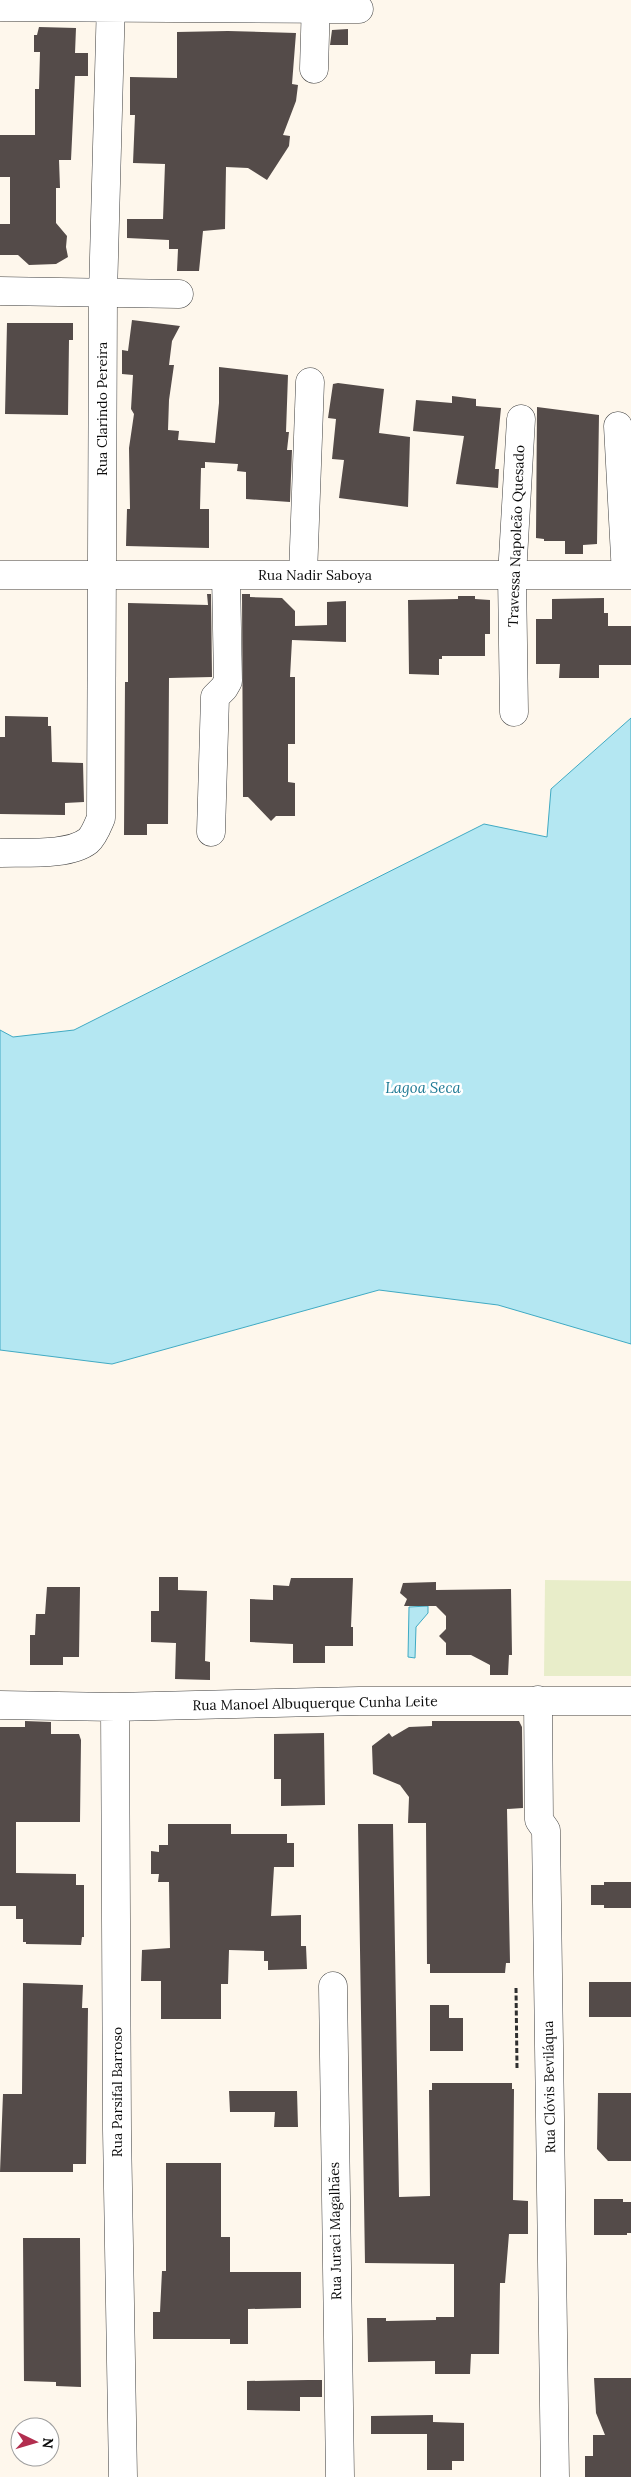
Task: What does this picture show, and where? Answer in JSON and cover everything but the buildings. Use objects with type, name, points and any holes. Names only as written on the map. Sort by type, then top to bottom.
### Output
[{"type":"street","points":[[0,8],[111,4],[316,4],[359,9]]},
{"type":"street","name":"Rua Clarindo Pereira","points":[[0,853],[56,851],[74,848],[88,841],[101,818],[102,294],[111,4]]},
{"type":"street","points":[[314,69],[316,4]]},
{"type":"street","points":[[0,291],[178,294]]},
{"type":"street","points":[[303,575],[310,382]]},
{"type":"street","name":"Travessa Napoleão Quesado","points":[[514,712],[512,576],[521,419]]},
{"type":"street","points":[[618,426],[628,576]]},
{"type":"street","name":"Rua Nadir Saboya","points":[[0,575],[628,576]]},
{"type":"street","points":[[211,832],[215,697],[228,681],[226,576]]},
{"type":"street","name":"Rua Clóvis Beviláqua","points":[[538,1700],[539,1820],[546,1830],[555,2477]]},
{"type":"street","name":"Rua Manoel Albuquerque Cunha Leite","points":[[0,1705],[115,1707],[359,1701],[631,1701]]},
{"type":"street","name":"Rua Parsifal Barroso","points":[[115,1707],[117,2130],[123,2477]]},
{"type":"street","name":"Rua Juraci Magalhães","points":[[333,1986],[340,2477]]},
{"type":"path","points":[[516,1988],[517,2068]]},
{"type":"green space","points":[[545,1580],[631,1581],[631,1676],[544,1676]]},
{"type":"water","name":"Lagoa Seca","points":[[631,718],[631,1344],[498,1305],[379,1290],[112,1364],[0,1350],[0,1030],[13,1037],[74,1030],[484,824],[547,837],[551,789]]},
{"type":"water","points":[[428,1606],[428,1613],[416,1627],[415,1658],[408,1657],[409,1607]]}]
